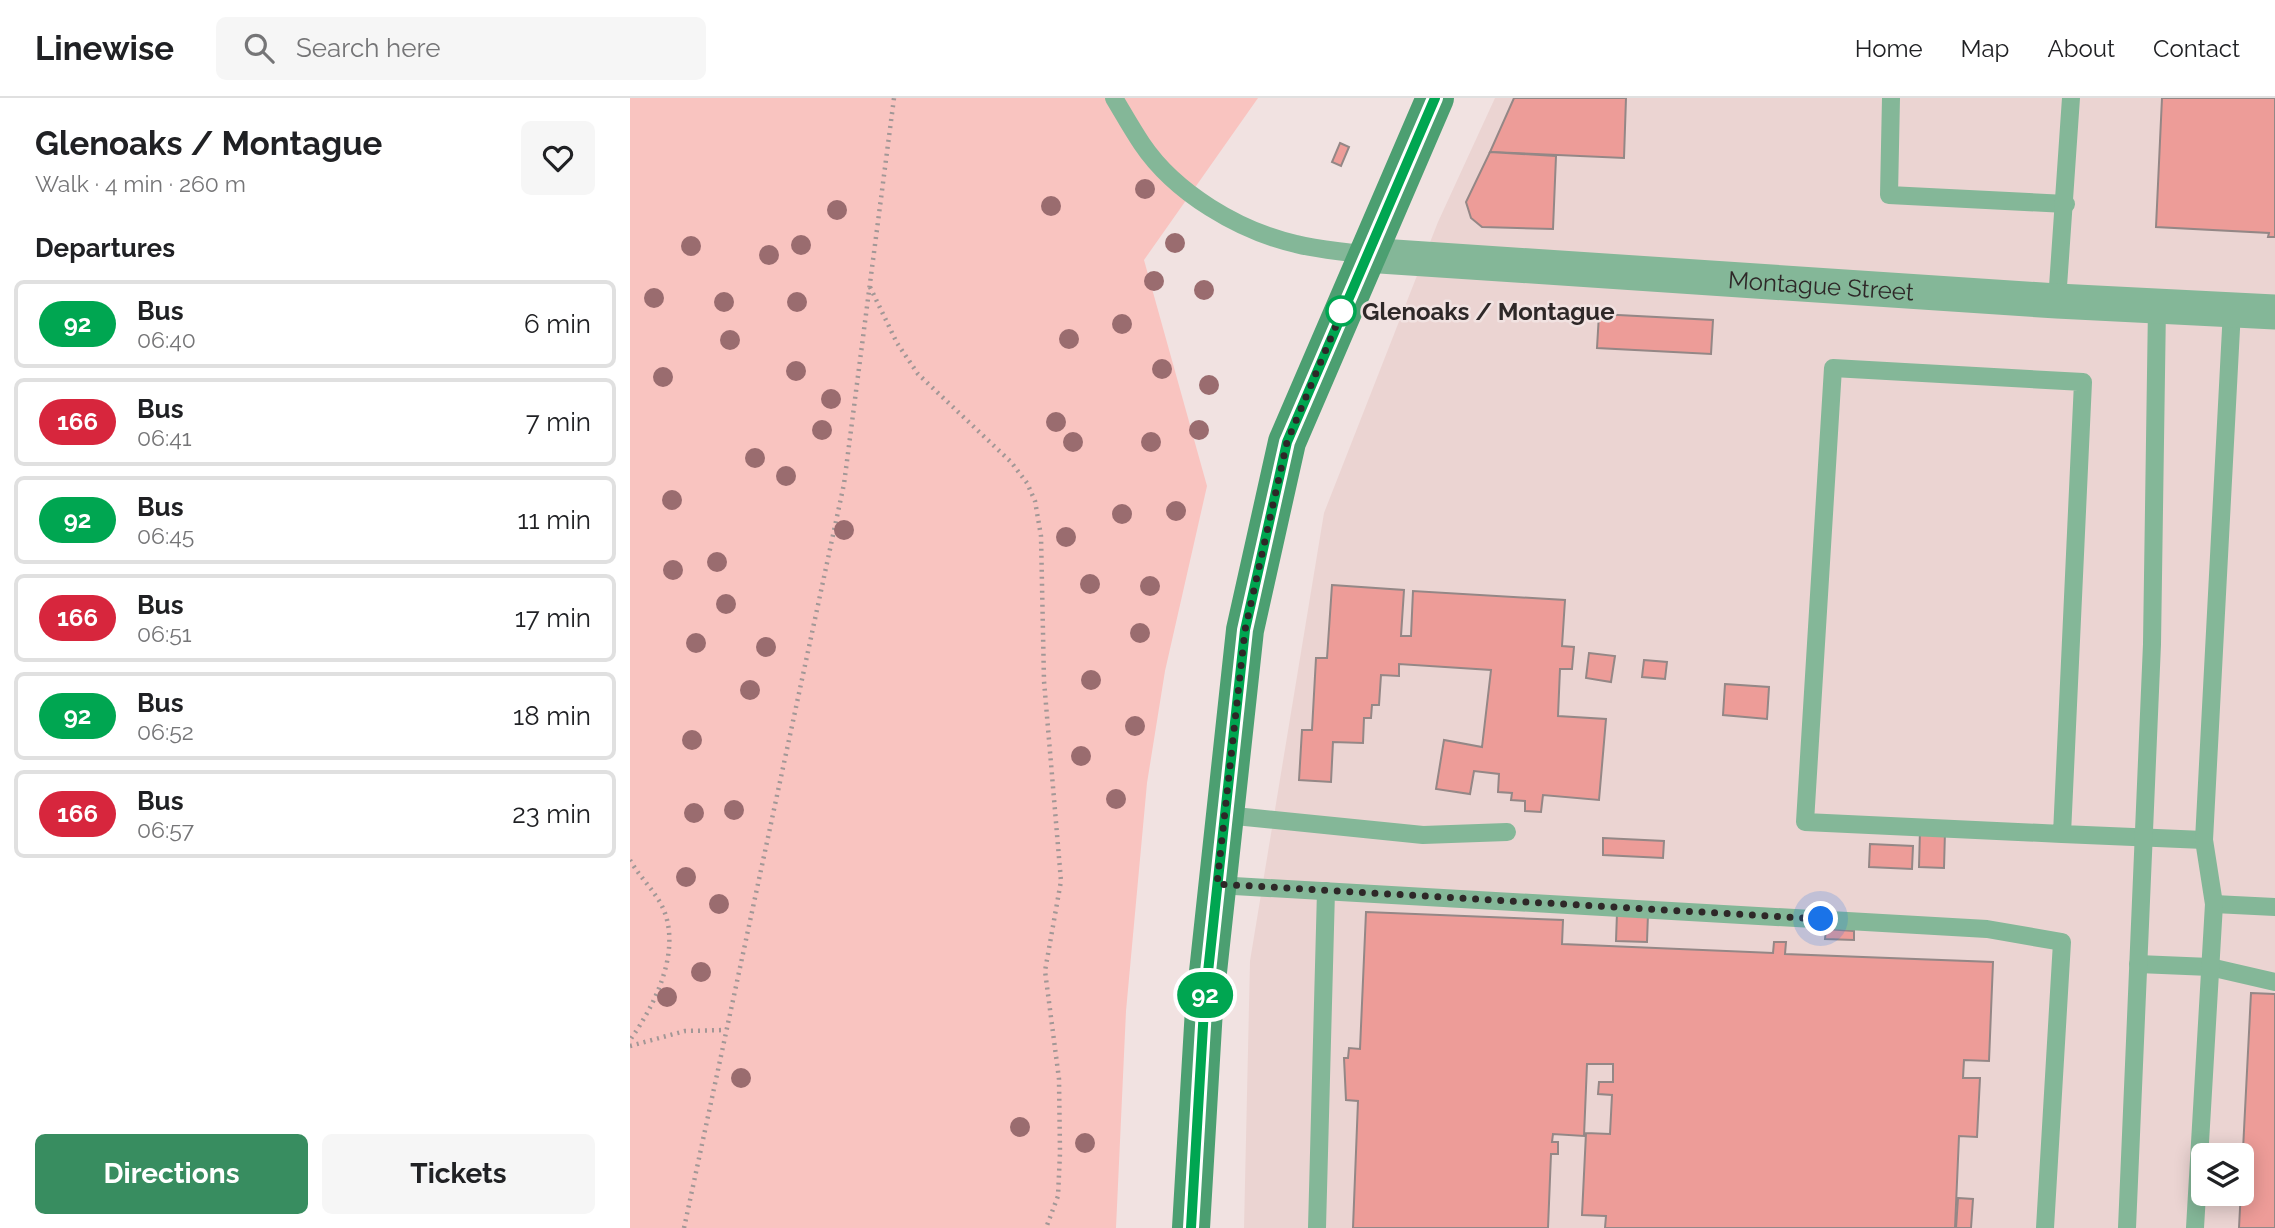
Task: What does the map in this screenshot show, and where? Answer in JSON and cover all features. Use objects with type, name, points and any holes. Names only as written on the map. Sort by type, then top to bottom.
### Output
[{"type":"main road","points":[[1191,1228],[1204,1009],[1245,630],[1287,442],[1365,255],[1435,98]]},
{"type":"street","name":"Montague Street","points":[[1365,255],[2057,301],[2275,312]]},
{"type":"lane","points":[[1114,98],[1143,146],[1176,183],[1206,204],[1244,226],[1295,244],[1365,255]]},
{"type":"lane","points":[[1891,98],[1889,195],[2066,204]]},
{"type":"lane","points":[[2057,301],[2066,204],[2071,98]]},
{"type":"lane","points":[[2127,1228],[2152,644],[2157,306]]},
{"type":"lane","points":[[2195,1228],[2214,904],[2204,840],[2232,310]]},
{"type":"lane","points":[[2062,834],[2083,382],[1833,369],[1805,822],[2062,834],[2204,840]]},
{"type":"lane","points":[[1225,815],[1423,835],[1507,832]]},
{"type":"lane","points":[[1217,884],[1987,929],[2062,942],[2045,1228]]},
{"type":"lane","points":[[1317,1228],[1326,891]]},
{"type":"lane","points":[[2214,904],[2275,907]]},
{"type":"lane","points":[[2138,964],[2210,967],[2275,982]]},
{"type":"path","points":[[684,1228],[844,484],[894,98]]},
{"type":"path","points":[[869,286],[879,301],[897,343],[918,374],[1011,461],[1035,500],[1041,536],[1044,681],[1061,881],[1045,971],[1059,1079],[1060,1153],[1058,1196],[1046,1228]]},
{"type":"path","points":[[630,860],[662,906],[668,937],[664,976],[646,1018],[630,1040]]},
{"type":"path","points":[[630,1046],[685,1031],[726,1030]]},
{"type":"shaded area","points":[[630,98],[1258,98],[1144,260],[1207,486],[1165,671],[1147,783],[1126,1011],[1116,1228],[630,1228]]},
{"type":"shaded area","points":[[1495,98],[2275,98],[2275,1228],[1244,1228],[1250,961],[1324,513],[1438,222]]},
{"type":"building","points":[[1514,98],[1626,98],[1624,158],[1490,152]]},
{"type":"building","points":[[2162,98],[2275,98],[2275,237],[2268,237],[2269,233],[2156,227]]},
{"type":"building","points":[[1340,143],[1349,147],[1341,166],[1332,162]]},
{"type":"building","points":[[1490,152],[1556,156],[1553,229],[1482,227],[1471,218],[1466,202]]},
{"type":"building","points":[[1599,314],[1713,320],[1711,354],[1597,348]]},
{"type":"building","points":[[1332,585],[1404,590],[1401,636],[1411,636],[1413,591],[1565,600],[1562,646],[1574,647],[1572,669],[1560,669],[1558,716],[1606,719],[1599,800],[1543,795],[1541,812],[1525,811],[1525,801],[1511,800],[1512,793],[1498,792],[1499,774],[1474,771],[1470,794],[1436,789],[1444,740],[1482,747],[1491,670],[1399,664],[1399,676],[1381,675],[1379,705],[1372,705],[1371,718],[1364,718],[1363,743],[1333,742],[1331,782],[1299,780],[1302,730],[1312,730],[1316,658],[1327,658]]},
{"type":"building","points":[[1589,653],[1615,656],[1611,682],[1586,678]]},
{"type":"building","points":[[1644,660],[1667,662],[1665,679],[1642,677]]},
{"type":"building","points":[[1725,684],[1769,687],[1767,719],[1723,715]]},
{"type":"building","points":[[1920,830],[1945,831],[1944,868],[1919,867]]},
{"type":"building","points":[[1603,838],[1664,841],[1663,858],[1603,855]]},
{"type":"building","points":[[1870,844],[1913,846],[1912,869],[1869,867]]},
{"type":"building","points":[[1366,912],[1563,920],[1562,944],[1773,953],[1774,942],[1786,942],[1785,954],[1993,962],[1989,1061],[1964,1060],[1963,1078],[1980,1078],[1977,1137],[1959,1136],[1955,1228],[1605,1228],[1606,1216],[1582,1215],[1586,1133],[1610,1134],[1612,1095],[1598,1094],[1599,1082],[1613,1082],[1613,1064],[1587,1064],[1584,1136],[1553,1134],[1552,1142],[1558,1142],[1558,1154],[1551,1154],[1548,1228],[1353,1228],[1358,1101],[1346,1100],[1344,1058],[1348,1058],[1349,1048],[1360,1049]]},
{"type":"building","points":[[1617,913],[1648,914],[1647,942],[1616,941]]},
{"type":"building","points":[[1826,929],[1854,931],[1854,940],[1825,939]]},
{"type":"building","points":[[2251,993],[2275,994],[2275,1228],[2239,1228],[2240,1206],[2254,1206],[2254,1143],[2243,1143]]},
{"type":"building","points":[[1958,1198],[1973,1199],[1971,1228],[1956,1228]]},
{"type":"bus line","name":"92","points":[[1191,1228],[1204,1009],[1245,630],[1287,442],[1365,255],[1435,98]]},
{"type":"place","name":"Glenoaks / Montague","points":[[1341,311]]},
{"type":"route","points":[[1341,311],[1346,302],[1287,442],[1245,630],[1217,884],[1821,919]]}]
